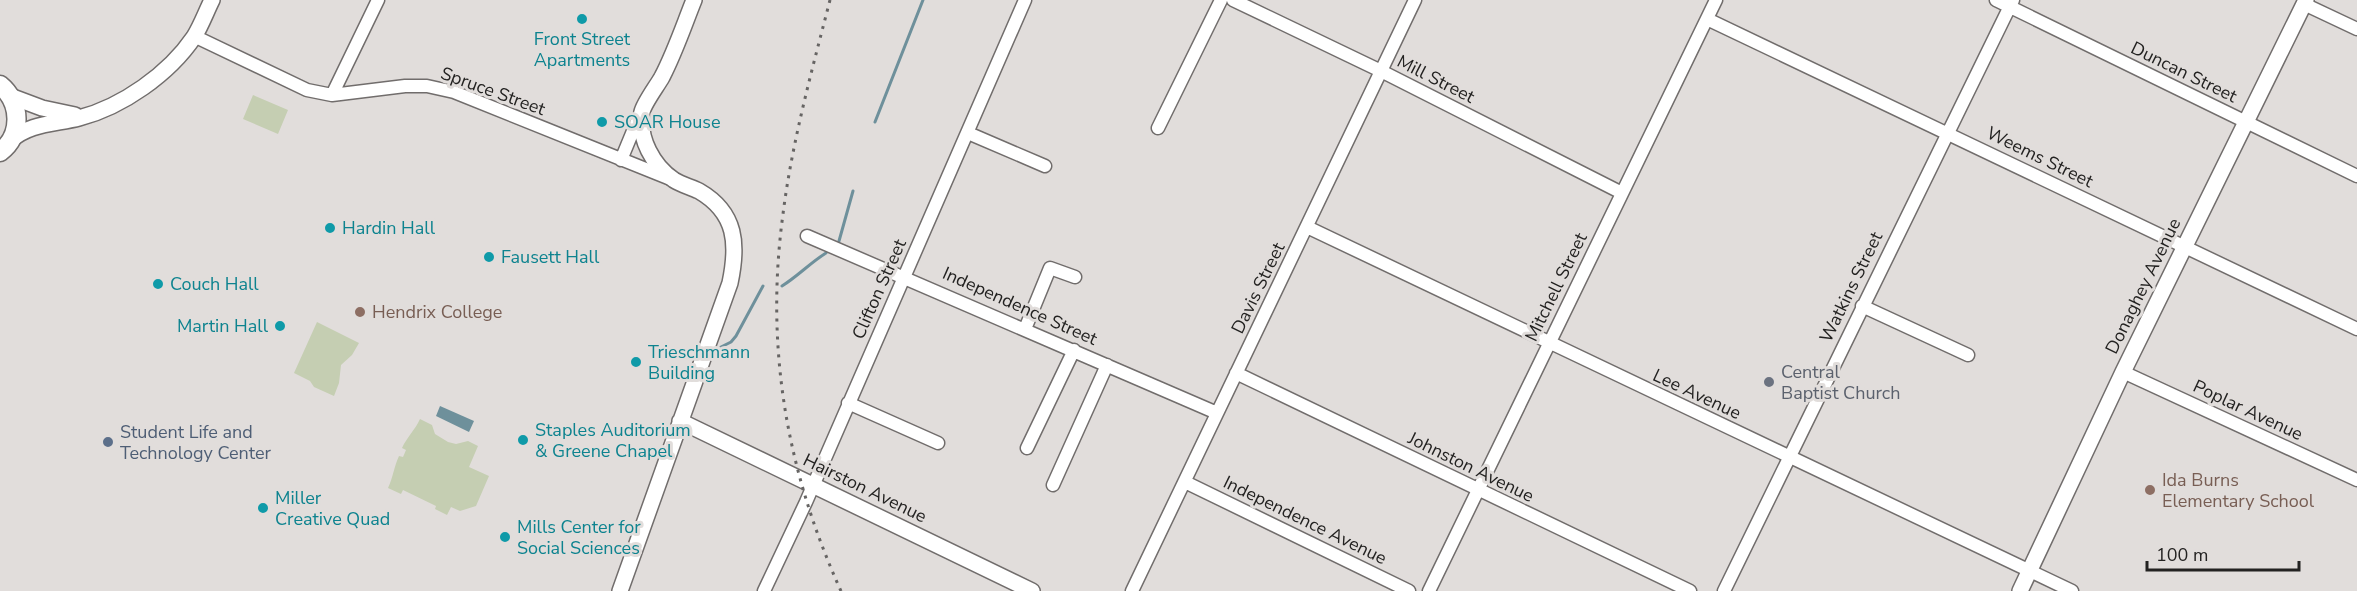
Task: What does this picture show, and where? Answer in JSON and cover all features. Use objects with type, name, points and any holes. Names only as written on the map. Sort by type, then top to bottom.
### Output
[{"type":"main road","points":[[3,87],[18,117],[3,149]]},
{"type":"street","points":[[3,149],[17,135],[27,130],[52,122],[84,117],[113,104],[146,84],[174,62],[194,36],[212,0]]},
{"type":"street","points":[[332,95],[378,0]]},
{"type":"street","points":[[621,160],[642,111],[663,75],[694,0]]},
{"type":"street","name":"Clifton Street","points":[[764,591],[1025,0]]},
{"type":"street","points":[[1158,128],[1221,0]]},
{"type":"street","name":"Mill Street","points":[[1233,0],[1381,71],[1622,193]]},
{"type":"street","name":"Davis Street","points":[[1132,591],[1415,0]]},
{"type":"street","name":"Mitchell Street","points":[[1429,591],[1716,0]]},
{"type":"street","name":"Duncan Street","points":[[1996,0],[2011,3],[2357,176]]},
{"type":"street","points":[[2305,1],[2357,29]]},
{"type":"street","name":"Donaghey Avenue","points":[[2020,591],[2184,247],[2305,1]]},
{"type":"street","name":"Watkins Street","points":[[1724,591],[2011,3]]},
{"type":"street","name":"Weems Street","points":[[1707,19],[2357,329]]},
{"type":"street","name":"Spruce Street","points":[[194,36],[307,90],[332,95],[405,86],[427,86],[454,92],[674,180]]},
{"type":"street","points":[[3,87],[42,108],[84,117]]},
{"type":"street","points":[[620,591],[730,283],[735,258],[734,237],[730,223],[717,205],[700,191],[674,180],[649,151],[643,135],[642,111]]},
{"type":"street","points":[[968,133],[1045,166]]},
{"type":"street","name":"Lee Avenue","points":[[1307,227],[1548,344],[2072,591]]},
{"type":"street","name":"Independence Street","points":[[807,236],[1217,413]]},
{"type":"street","points":[[1025,329],[1050,268],[1076,277]]},
{"type":"street","points":[[1862,306],[1968,354]]},
{"type":"street","points":[[1027,448],[1074,350]]},
{"type":"street","points":[[1053,485],[1107,365]]},
{"type":"street","name":"Poplar Avenue","points":[[2124,372],[2357,480]]},
{"type":"street","name":"Johnston Avenue","points":[[1236,373],[1690,591]]},
{"type":"street","points":[[848,403],[938,443]]},
{"type":"street","name":"Hairston Avenue","points":[[680,421],[813,484],[1010,586],[1032,591]]},
{"type":"street","name":"Independence Avenue","points":[[1185,482],[1409,591]]},
{"type":"green space","points":[[253,95],[288,110],[278,134],[243,119]]},
{"type":"green space","points":[[317,322],[359,343],[352,355],[341,365],[339,383],[334,396],[314,387],[310,381],[294,373]]},
{"type":"green space","points":[[420,419],[432,425],[435,434],[448,442],[456,444],[468,441],[478,446],[469,467],[489,476],[476,506],[460,511],[451,507],[447,515],[435,509],[436,506],[403,490],[401,494],[388,488],[399,456],[403,457],[406,450],[402,448]]},
{"type":"water","points":[[440,406],[474,421],[469,432],[436,416]]},
{"type":"waterway","points":[[875,122],[923,0]]},
{"type":"waterway","points":[[839,241],[853,191]]},
{"type":"waterway","points":[[782,286],[826,253]]},
{"type":"waterway","points":[[721,347],[731,342],[736,336],[763,286]]},
{"type":"railway","points":[[830,0],[803,106],[787,187],[778,263],[777,312],[779,359],[794,453],[806,500],[841,591]]},
{"type":"place","name":"Front Street Apartments","points":[[582,19]]},
{"type":"place","name":"SOAR House","points":[[602,122]]},
{"type":"place","name":"Hardin Hall","points":[[330,228]]},
{"type":"place","name":"Fausett Hall","points":[[489,257]]},
{"type":"place","name":"Couch Hall","points":[[158,284]]},
{"type":"place","name":"Hendrix College","points":[[360,312]]},
{"type":"place","name":"Martin Hall","points":[[280,326]]},
{"type":"place","name":"Trieschmann Building","points":[[636,362]]},
{"type":"place","name":"Central Baptist Church","points":[[1769,382]]},
{"type":"place","name":"Staples Auditorium & Greene Chapel","points":[[523,440]]},
{"type":"place","name":"Student Life and Technology Center","points":[[108,442]]},
{"type":"place","name":"Ida Burns Elementary School","points":[[2150,490]]},
{"type":"place","name":"Miller Creative Quad","points":[[263,508]]},
{"type":"place","name":"Mills Center for Social Sciences","points":[[505,537]]}]
